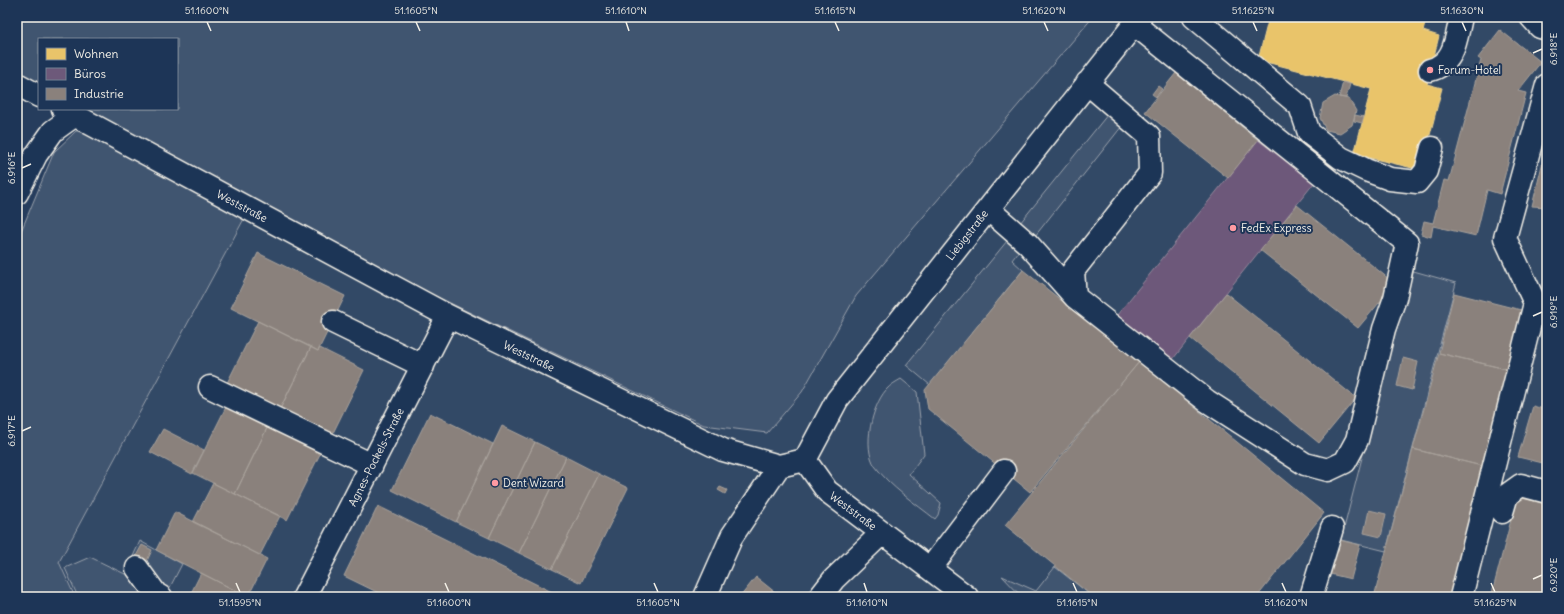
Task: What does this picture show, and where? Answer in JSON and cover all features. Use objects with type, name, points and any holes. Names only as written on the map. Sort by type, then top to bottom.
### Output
[{"type":"street","points":[[1194,17],[1300,106],[1309,133],[1341,158],[1366,170],[1390,178],[1417,182],[1426,171],[1432,148]]},
{"type":"street","points":[[1430,70],[1438,68],[1451,56],[1461,17]]},
{"type":"street","points":[[1531,17],[1540,27],[1547,29]]},
{"type":"street","points":[[988,209],[1028,244],[1075,297],[1207,401],[1305,464],[1328,470],[1345,462],[1357,440],[1407,243],[1137,20]]},
{"type":"street","name":"Liebigstraße","points":[[805,460],[837,400],[1137,20]]},
{"type":"street","points":[[1075,297],[1073,271],[1150,173],[1149,136],[1087,83]]},
{"type":"street","points":[[17,84],[38,95]]},
{"type":"street","points":[[1461,597],[1535,303],[1505,238],[1547,85]]},
{"type":"street","name":"Weststraße","points":[[17,193],[36,155],[69,112],[448,316],[723,450],[779,466],[805,460],[827,491],[967,597]]},
{"type":"street","name":"Agnes-Pockels-Straße","points":[[304,597],[448,316]]},
{"type":"street","points":[[333,322],[423,366]]},
{"type":"street","points":[[210,387],[372,465]]},
{"type":"street","points":[[705,597],[732,536],[779,466]]},
{"type":"street","points":[[930,569],[1004,471]]},
{"type":"street","points":[[1502,512],[1507,496],[1521,485],[1547,492]]},
{"type":"street","points":[[1311,597],[1332,528]]},
{"type":"street","points":[[820,597],[834,579],[882,533]]},
{"type":"street","points":[[136,568],[161,597]]},
{"type":"street","points":[[1475,597],[1482,573]]},
{"type":"shaded area","points":[[17,17],[1093,17],[856,296],[802,392],[767,433],[704,425],[250,207],[79,110],[178,110],[178,38],[38,38],[38,86],[17,75]]},
{"type":"shaded area","points":[[1093,17],[1547,17],[1547,597],[75,597],[59,562],[250,207],[704,425],[767,433],[802,392],[856,296]]},
{"type":"shaded area","points":[[1108,114],[1122,126],[1035,236],[1020,223]]},
{"type":"shaded area","points":[[76,131],[91,131],[245,217],[59,562],[75,597],[17,597],[17,241],[54,152]]},
{"type":"shaded area","points":[[1007,241],[1019,251],[1012,260],[1023,270],[930,385],[906,365]]},
{"type":"shaded area","points":[[1410,270],[1456,283],[1386,551],[1341,540]]},
{"type":"shaded area","points":[[901,379],[917,392],[924,454],[909,474],[941,503],[938,515],[935,519],[888,481],[875,466],[871,458],[869,438],[873,416],[881,397],[888,388]]},
{"type":"shaded area","points":[[140,541],[182,564],[168,591],[174,597],[78,597],[65,568],[90,557],[125,574]]},
{"type":"shaded area","points":[[1055,567],[1093,597],[1022,597],[1002,576],[1036,591]]},
{"type":"building: Wohnen","points":[[1269,17],[1427,17],[1423,31],[1439,36],[1427,84],[1442,88],[1421,170],[1354,154],[1371,89],[1258,60]]},
{"type":"building: Büros","name":"FedEx Express","points":[[1258,140],[1314,183],[1173,359],[1117,315]]},
{"type":"building: Industrie","points":[[1500,30],[1541,62],[1518,91],[1526,93],[1500,194],[1487,190],[1476,236],[1433,226],[1431,237],[1421,234],[1424,221],[1433,223],[1444,180],[1449,181],[1481,60],[1478,58]]},
{"type":"building: Industrie","points":[[1176,73],[1258,140],[1228,178],[1145,112]]},
{"type":"building: Industrie","points":[[1343,82],[1350,84],[1346,98],[1339,97]]},
{"type":"building: Industrie","points":[[1158,86],[1162,89],[1156,97],[1152,94]]},
{"type":"building: Industrie","points":[[1335,96],[1349,99],[1356,111],[1352,125],[1340,133],[1326,130],[1320,118],[1323,103]]},
{"type":"building: Industrie","points":[[1355,115],[1364,117],[1362,123],[1354,121]]},
{"type":"building: Industrie","points":[[1546,149],[1547,207],[1532,206]]},
{"type":"building: Industrie","points":[[1297,205],[1389,279],[1384,297],[1358,328],[1260,250]]},
{"type":"building: Industrie","points":[[258,253],[345,296],[318,351],[231,308]]},
{"type":"building: Industrie","points":[[1023,270],[1139,362],[1030,492],[928,409],[925,390]]},
{"type":"building: Industrie","points":[[1226,293],[1356,398],[1319,443],[1190,338]]},
{"type":"building: Industrie","points":[[1454,293],[1525,311],[1510,370],[1439,353]]},
{"type":"building: Industrie","points":[[1546,304],[1547,305],[1547,329],[1540,327]]},
{"type":"building: Industrie","points":[[258,321],[311,347],[280,409],[227,383]]},
{"type":"building: Industrie","points":[[311,347],[318,351],[320,348],[364,370],[332,435],[280,409]]},
{"type":"building: Industrie","points":[[1439,353],[1510,370],[1486,467],[1413,449]]},
{"type":"building: Industrie","points":[[1403,358],[1418,362],[1412,390],[1397,386]]},
{"type":"building: Industrie","points":[[1139,362],[1324,513],[1257,597],[1093,597],[1005,525]]},
{"type":"building: Industrie","points":[[1533,406],[1547,410],[1547,464],[1518,457]]},
{"type":"building: Industrie","points":[[226,407],[268,426],[235,494],[193,473]]},
{"type":"building: Industrie","points":[[430,413],[493,444],[456,522],[392,490]]},
{"type":"building: Industrie","points":[[268,426],[321,452],[287,520],[235,494]]},
{"type":"building: Industrie","name":"Dent Wizard","points":[[502,426],[535,442],[489,538],[456,522]]},
{"type":"building: Industrie","points":[[163,429],[204,450],[192,474],[150,452]]},
{"type":"building: Industrie","points":[[535,442],[566,457],[519,553],[489,538]]},
{"type":"building: Industrie","points":[[1413,449],[1486,467],[1452,597],[1374,597]]},
{"type":"building: Industrie","points":[[566,457],[599,474],[552,569],[519,553]]},
{"type":"building: Industrie","points":[[599,474],[628,488],[581,583],[552,569]]},
{"type":"building: Industrie","points":[[213,483],[280,516],[260,555],[193,522]]},
{"type":"building: Industrie","points":[[720,487],[727,490],[725,494],[718,490]]},
{"type":"building: Industrie","points":[[1517,497],[1547,504],[1547,597],[1491,597]]},
{"type":"building: Industrie","points":[[378,506],[562,597],[387,597],[344,576]]},
{"type":"building: Industrie","points":[[1369,510],[1386,514],[1381,537],[1364,533]]},
{"type":"building: Industrie","points":[[175,512],[267,559],[248,597],[156,550]]},
{"type":"building: Industrie","points":[[1339,540],[1360,545],[1351,579],[1330,574]]},
{"type":"building: Industrie","points":[[142,545],[152,550],[147,561],[136,556]]},
{"type":"building: Industrie","points":[[201,573],[248,597],[189,597]]},
{"type":"building: Industrie","points":[[756,577],[781,597],[740,597]]},
{"type":"building: Industrie","points":[[1346,594],[1358,597],[1345,597]]},
{"type":"place","name":"Forum-Hotel","points":[[1430,70]]},
{"type":"place","name":"FedEx Express","points":[[1233,228]]},
{"type":"place","name":"Dent Wizard","points":[[495,483]]}]
